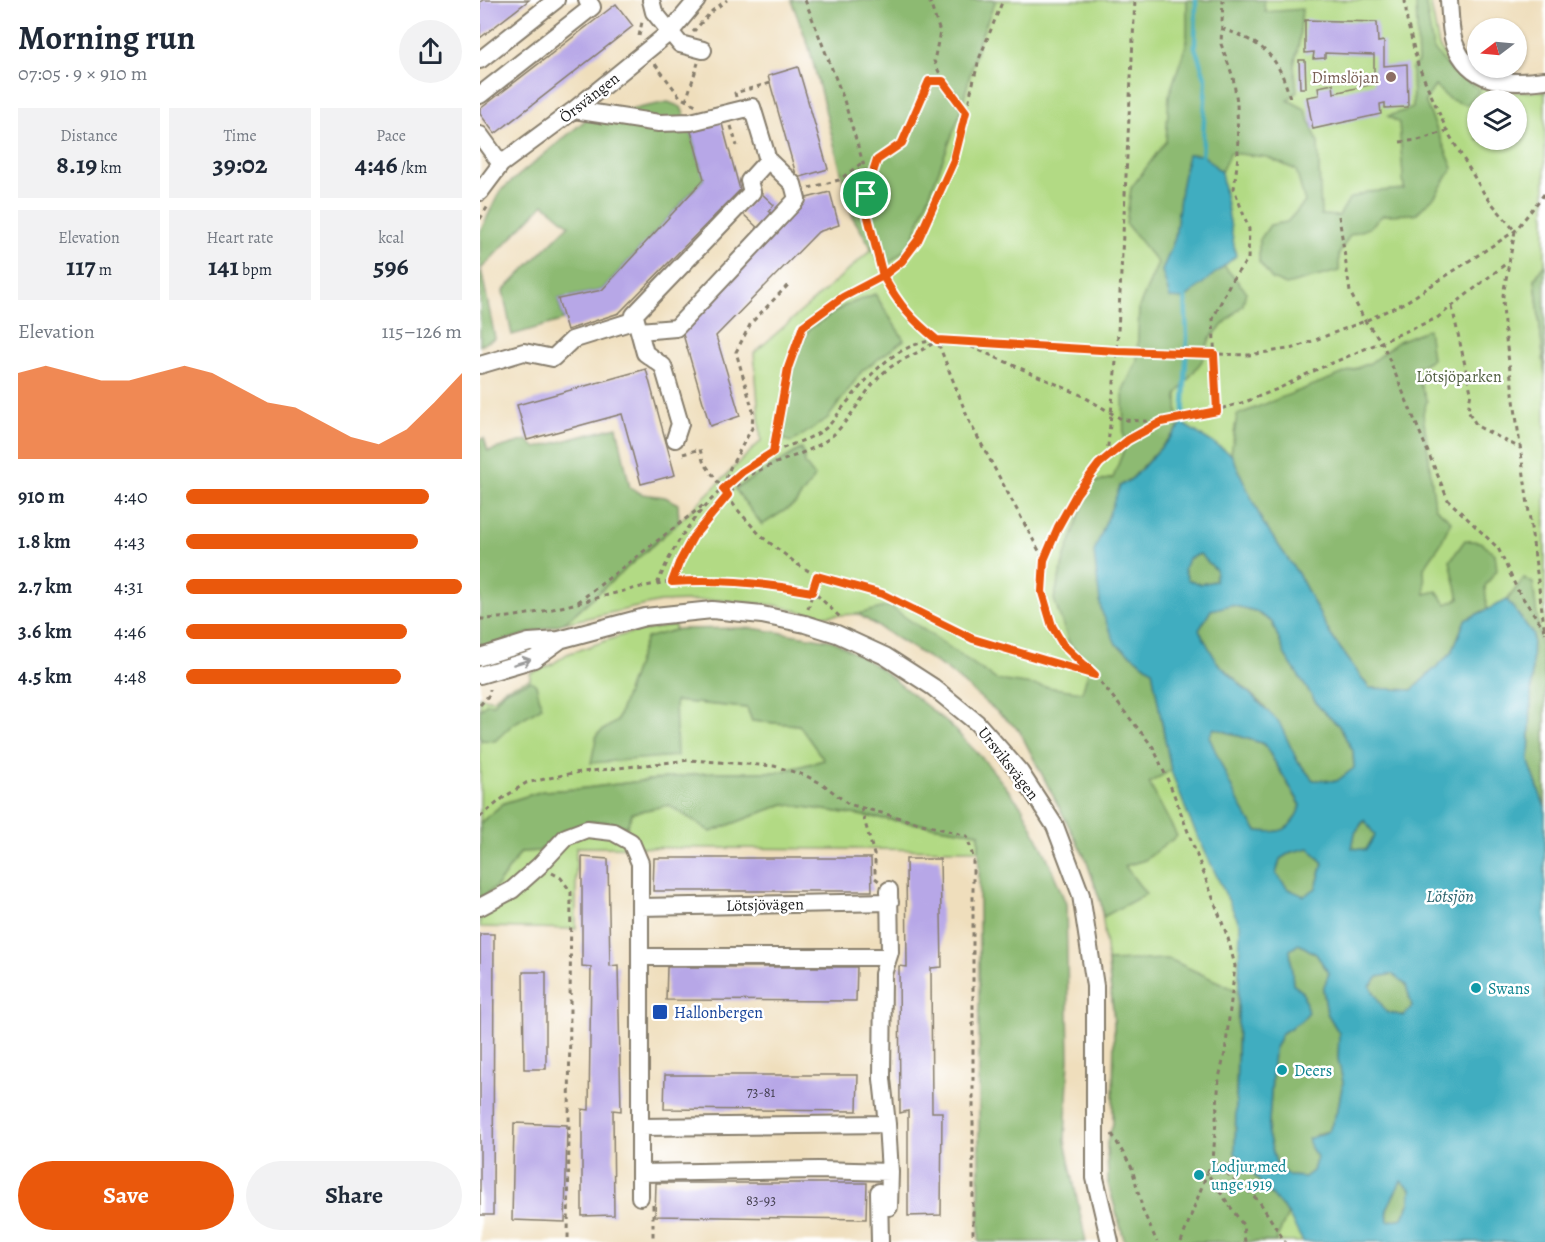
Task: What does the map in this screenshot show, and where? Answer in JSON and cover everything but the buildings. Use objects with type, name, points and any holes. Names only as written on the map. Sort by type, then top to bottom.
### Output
[{"type":"street","points":[[480,60],[556,0]]},
{"type":"street","points":[[483,87],[592,7],[586,0]]},
{"type":"street","points":[[651,0],[654,12],[680,44],[703,50]]},
{"type":"street","name":"Örsvängen","points":[[480,192],[501,164],[647,52],[671,31],[698,0]]},
{"type":"street","points":[[1449,0],[1454,40],[1462,59],[1477,73],[1500,81],[1545,80]]},
{"type":"street","points":[[480,366],[524,352],[552,358],[572,340],[637,326],[676,328],[797,199],[793,184],[768,160],[753,107],[691,122],[659,123],[573,110]]},
{"type":"street","points":[[480,135],[501,164]]},
{"type":"street","points":[[675,439],[680,424],[663,366],[645,353],[634,315],[753,192],[750,181],[768,160]]},
{"type":"street","name":"Ursviksvägen","points":[[480,657],[529,642],[559,640],[645,616],[712,610],[762,615],[806,624],[837,634],[885,656],[933,687],[977,723],[1020,772],[1055,826],[1081,895],[1095,986],[1095,1178],[1110,1242]]},
{"type":"street","name":"Ursviksvägen","points":[[485,680],[534,659],[559,640]]},
{"type":"street","points":[[480,907],[512,890],[566,837],[587,829],[613,832],[631,842],[640,863],[640,1197]]},
{"type":"street","name":"Lötsjövägen","points":[[640,907],[890,896],[890,952],[883,974],[882,1078],[887,1124],[884,1172],[889,1207]]},
{"type":"street","points":[[640,957],[888,957]]},
{"type":"street","points":[[640,1127],[887,1124]]},
{"type":"street","points":[[640,1173],[818,1170],[884,1172],[880,1242]]},
{"type":"path","points":[[806,0],[843,97],[863,162],[868,217],[883,276],[897,302],[916,324],[937,340],[969,421],[1044,560]]},
{"type":"path","points":[[929,0],[940,33],[934,61],[943,81],[966,112]]},
{"type":"path","points":[[773,452],[788,368],[803,326],[843,297],[883,276],[902,261],[918,240],[954,160],[979,59],[1003,0]]},
{"type":"path","points":[[1107,457],[1117,351],[1135,0]]},
{"type":"path","points":[[1217,411],[1214,319],[1231,281],[1248,259],[1249,229],[1234,189],[1238,156],[1237,102],[1233,77],[1221,44],[1223,0]]},
{"type":"path","points":[[1405,0],[1407,21],[1418,65],[1447,131],[1485,195],[1515,231]]},
{"type":"path","points":[[640,17],[642,26],[638,41],[681,98],[699,106]]},
{"type":"path","points":[[1221,28],[1263,47],[1279,66],[1290,98]]},
{"type":"path","points":[[686,102],[703,50]]},
{"type":"path","points":[[866,194],[877,160],[902,143],[929,81],[943,81]]},
{"type":"path","points":[[1400,142],[1418,140],[1447,131]]},
{"type":"path","points":[[795,192],[839,180],[863,162]]},
{"type":"path","points":[[657,584],[680,540],[696,516],[723,489],[742,472],[773,452],[826,428],[864,381],[898,351],[921,342],[937,340],[1194,354],[1249,355],[1294,348],[1365,321],[1406,302],[1515,231],[1545,193]]},
{"type":"path","points":[[1339,216],[1350,292],[1365,321],[1382,342],[1448,500],[1498,549],[1518,591],[1545,631]]},
{"type":"path","points":[[1515,231],[1503,295],[1504,325],[1545,631]]},
{"type":"path","points":[[958,341],[1081,395],[1123,420],[1161,422],[1217,411],[1280,388],[1309,373],[1437,318],[1508,262]]},
{"type":"path","points":[[723,489],[730,468],[752,428],[753,411],[736,352],[751,322],[788,285]]},
{"type":"path","points":[[1452,307],[1471,392],[1468,411],[1478,426],[1520,448]]},
{"type":"path","points":[[672,582],[693,537],[728,495],[744,480],[755,472],[818,445],[832,435],[851,415],[881,374],[899,361],[922,352],[937,340]]},
{"type":"path","points":[[1161,422],[1128,440],[1107,457],[1077,493],[1058,527],[1044,560],[1042,592],[1052,626],[1063,645],[1095,675],[1153,747],[1173,792],[1228,938],[1235,966],[1225,1053],[1219,1078],[1213,1161],[1181,1242]]},
{"type":"path","points":[[690,452],[700,449],[703,461],[735,508],[761,536],[797,564],[817,576],[882,594],[973,639],[1095,675]]},
{"type":"path","points":[[577,603],[705,504]]},
{"type":"path","points":[[806,624],[817,576]]},
{"type":"path","points":[[480,619],[525,616],[657,584],[706,580],[757,582],[812,592],[843,621]]},
{"type":"path","points":[[480,705],[490,694],[485,680]]},
{"type":"path","points":[[861,808],[875,858],[876,878]]},
{"type":"path","points":[[539,866],[561,878],[571,892],[568,1242]]},
{"type":"path","points":[[1108,1128],[1132,1168],[1143,1211],[1157,1242]]},
{"type":"path","points":[[1213,1161],[1259,1201],[1285,1242]]},
{"type":"path","points":[[1207,1173],[1244,1225],[1245,1242]]},
{"type":"path","points":[[653,1216],[653,1242]]},
{"type":"green space","points":[[791,0],[996,0],[979,41],[959,117],[911,244],[884,268],[853,218],[809,47]]},
{"type":"green space","name":"Lötsjöparken","points":[[917,0],[1430,0],[1439,47],[1456,72],[1487,90],[1467,90],[1467,150],[1527,150],[1527,92],[1545,91],[1545,263],[1535,279],[1545,375],[1545,1242],[1125,1242],[1108,1183],[1107,1142],[1113,1124],[1114,1019],[1101,903],[1086,859],[1019,730],[945,668],[858,614],[820,616],[774,605],[718,600],[660,602],[564,623],[679,522],[761,441],[754,353],[871,250],[867,231]]},
{"type":"green space","points":[[1187,0],[1264,0],[1265,12],[1302,9],[1299,43],[1294,65],[1297,91],[1288,100],[1305,109],[1318,142],[1321,215],[1339,216],[1349,199],[1367,192],[1404,189],[1399,123],[1388,116],[1413,108],[1412,68],[1418,62],[1416,0],[1425,0],[1433,49],[1453,72],[1480,90],[1467,90],[1467,105],[1449,99],[1435,86],[1425,101],[1453,168],[1435,196],[1416,214],[1383,215],[1369,228],[1350,235],[1339,254],[1339,271],[1286,285],[1272,279],[1259,262],[1259,241],[1270,225],[1287,222],[1305,202],[1296,170],[1267,157],[1230,153],[1221,172],[1203,155],[1188,154],[1175,238],[1162,271],[1207,278],[1224,266],[1246,291],[1243,305],[1210,338],[1202,361],[1177,394],[1178,429],[1132,478],[1120,486],[1116,644],[1152,670],[1171,770],[1149,783],[1177,836],[1145,860],[1125,866],[1146,894],[1103,917],[1101,903],[1086,859],[1019,730],[945,668],[858,614],[889,606],[997,680],[1082,692],[1090,666],[1069,643],[1054,599],[1064,559],[1091,483],[1113,478],[1124,449],[1123,390],[1137,361],[1139,307],[1158,263],[1126,224],[1131,188],[1166,141],[1169,95],[1187,42]]},
{"type":"green space","points":[[668,102],[681,107],[690,128],[704,179],[602,290],[558,299],[564,320],[512,335],[503,291],[569,225],[544,204],[481,269],[495,338],[480,346],[480,232],[500,191],[588,118]]},
{"type":"green space","points":[[1545,263],[1545,375],[1535,279]]},
{"type":"green space","points":[[875,294],[904,340],[862,371],[828,418],[792,442],[784,440],[785,404],[794,361],[809,329],[844,306]]},
{"type":"green space","points":[[1428,329],[1432,359],[1414,369],[1427,401],[1423,413],[1435,507],[1451,521],[1440,545],[1424,568],[1425,594],[1437,591],[1446,604],[1459,599],[1450,561],[1465,540],[1480,542],[1495,554],[1497,570],[1485,586],[1487,609],[1465,620],[1452,652],[1412,690],[1369,688],[1330,634],[1299,575],[1263,523],[1231,454],[1237,415],[1370,363],[1399,341]]},
{"type":"green space","points":[[617,427],[630,488],[642,494],[665,497],[678,504],[679,522],[564,623],[480,648],[480,439],[484,438],[488,451],[527,440],[536,448]]},
{"type":"green space","points":[[802,448],[805,464],[815,477],[795,504],[762,525],[735,489]]},
{"type":"green space","points":[[1200,554],[1216,570],[1215,581],[1200,584],[1188,580],[1184,569],[1188,559]]},
{"type":"green space","points":[[1524,578],[1533,583],[1545,682],[1545,808],[1529,762],[1533,634],[1507,600]]},
{"type":"green space","points":[[1230,605],[1255,611],[1272,622],[1285,655],[1319,707],[1339,726],[1353,751],[1354,768],[1337,781],[1313,780],[1297,760],[1264,706],[1217,662],[1199,630],[1211,610]]},
{"type":"green space","points":[[675,625],[675,630],[646,638],[617,721],[675,701],[747,708],[752,721],[799,725],[824,760],[779,772],[714,772],[578,789],[543,791],[504,803],[480,823],[480,697],[493,700],[504,689],[530,679],[530,673],[551,665],[567,654],[626,634]]},
{"type":"green space","points":[[751,628],[834,641],[880,668],[950,725],[984,760],[1022,807],[1047,857],[1066,904],[1069,1058],[1065,1141],[1086,1242],[979,1242],[979,833],[784,804],[711,832],[669,805],[632,813],[627,827],[609,822],[589,822],[564,831],[539,851],[521,852],[496,887],[480,898],[480,823],[504,803],[543,791],[578,789],[714,772],[779,772],[824,760],[799,725],[752,721],[747,708],[675,701],[677,756],[591,763],[597,734],[617,721],[646,638],[679,629]]},
{"type":"green space","points":[[531,681],[536,685],[542,707],[513,724],[495,741],[480,740],[480,710],[487,703],[493,704],[504,691]]},
{"type":"green space","points":[[1213,728],[1264,744],[1301,806],[1293,821],[1285,829],[1274,832],[1257,831],[1249,820],[1230,786],[1209,737]]},
{"type":"green space","points":[[784,804],[979,833],[979,850],[576,847],[576,929],[480,927],[480,898],[496,887],[521,852],[539,851],[564,831],[589,822],[609,822],[627,827],[631,813],[669,805],[711,832]]},
{"type":"green space","points":[[1365,820],[1375,835],[1366,850],[1352,848],[1355,833]]},
{"type":"green space","points":[[1309,848],[1323,863],[1316,888],[1304,897],[1288,889],[1276,874],[1280,859],[1291,852]]},
{"type":"green space","points":[[1299,944],[1316,954],[1329,973],[1323,990],[1327,1013],[1339,1033],[1338,1059],[1343,1082],[1338,1108],[1329,1131],[1316,1134],[1311,1148],[1317,1157],[1313,1171],[1305,1177],[1289,1176],[1277,1166],[1268,1135],[1274,1050],[1282,1033],[1301,1021],[1303,992],[1293,985],[1290,950]]},
{"type":"green space","points":[[1169,959],[1238,991],[1235,1153],[1288,1214],[1275,1242],[1125,1242],[1108,1183],[1107,1142],[1113,1124],[1114,1019],[1108,961]]},
{"type":"green space","points":[[1393,974],[1406,985],[1412,1006],[1404,1016],[1386,1012],[1370,986],[1378,977]]},
{"type":"green space","points":[[1401,1180],[1411,1189],[1410,1202],[1403,1219],[1388,1221],[1387,1209]]},
{"type":"water","points":[[1188,154],[1203,155],[1221,172],[1236,256],[1184,299],[1170,298],[1162,271],[1175,238]]},
{"type":"water","name":"Lötsjön","points":[[1183,424],[1231,454],[1263,523],[1299,575],[1330,634],[1369,688],[1412,690],[1452,652],[1465,620],[1507,600],[1533,634],[1529,762],[1545,808],[1545,1242],[1303,1242],[1288,1214],[1235,1153],[1240,925],[1190,820],[1171,771],[1152,670],[1116,644],[1101,610],[1094,552],[1120,486],[1133,478]],"holes":[[[1200,554],[1216,570],[1215,581],[1200,584],[1188,580],[1184,569],[1188,559]],[[1231,605],[1255,611],[1272,622],[1285,655],[1319,707],[1339,726],[1353,751],[1354,768],[1337,781],[1313,780],[1297,760],[1279,722],[1217,662],[1199,630],[1211,610]],[[1214,728],[1264,744],[1301,805],[1294,820],[1285,829],[1273,832],[1257,831],[1236,797],[1209,737]],[[1364,820],[1375,835],[1366,850],[1352,848],[1355,833]],[[1309,848],[1323,863],[1316,888],[1304,896],[1288,889],[1276,874],[1280,859],[1291,852]],[[1299,944],[1316,954],[1329,973],[1323,989],[1327,1013],[1339,1033],[1338,1059],[1343,1082],[1338,1108],[1329,1131],[1308,1139],[1317,1157],[1313,1171],[1305,1177],[1289,1176],[1277,1166],[1268,1135],[1274,1050],[1282,1033],[1301,1021],[1308,1013],[1303,992],[1293,984],[1290,950]],[[1393,974],[1406,985],[1412,1006],[1404,1016],[1386,1012],[1370,986],[1378,977]],[[1401,1181],[1411,1189],[1410,1202],[1403,1218],[1388,1221],[1387,1209]]]},
{"type":"waterway","points":[[1196,0],[1195,47],[1206,80],[1202,159]]},
{"type":"waterway","points":[[1183,424],[1187,337],[1185,295]]},
{"type":"place","name":"Dimslöjan","points":[[1391,77]]},
{"type":"place","name":"Swans","points":[[1476,988]]},
{"type":"place","name":"Hallonbergen","points":[[660,1012]]},
{"type":"place","name":"Deers","points":[[1282,1070]]},
{"type":"place","name":"Lodjur med unge 1919","points":[[1199,1175]]},
{"type":"route","points":[[866,194],[868,217],[883,276],[843,297],[803,326],[788,368],[773,452],[742,472],[723,489],[728,495],[693,537],[672,582],[706,580],[757,582],[812,592],[817,576],[882,594],[973,639],[1095,675],[1063,645],[1052,626],[1042,592],[1044,560],[1058,527],[1077,493],[1099,464],[1128,440],[1161,422],[1217,411],[1214,354],[1117,351],[937,340],[916,324],[897,302],[883,276],[902,261],[918,240],[954,160],[966,112],[943,81],[929,81],[902,143],[877,160],[866,194]]}]
